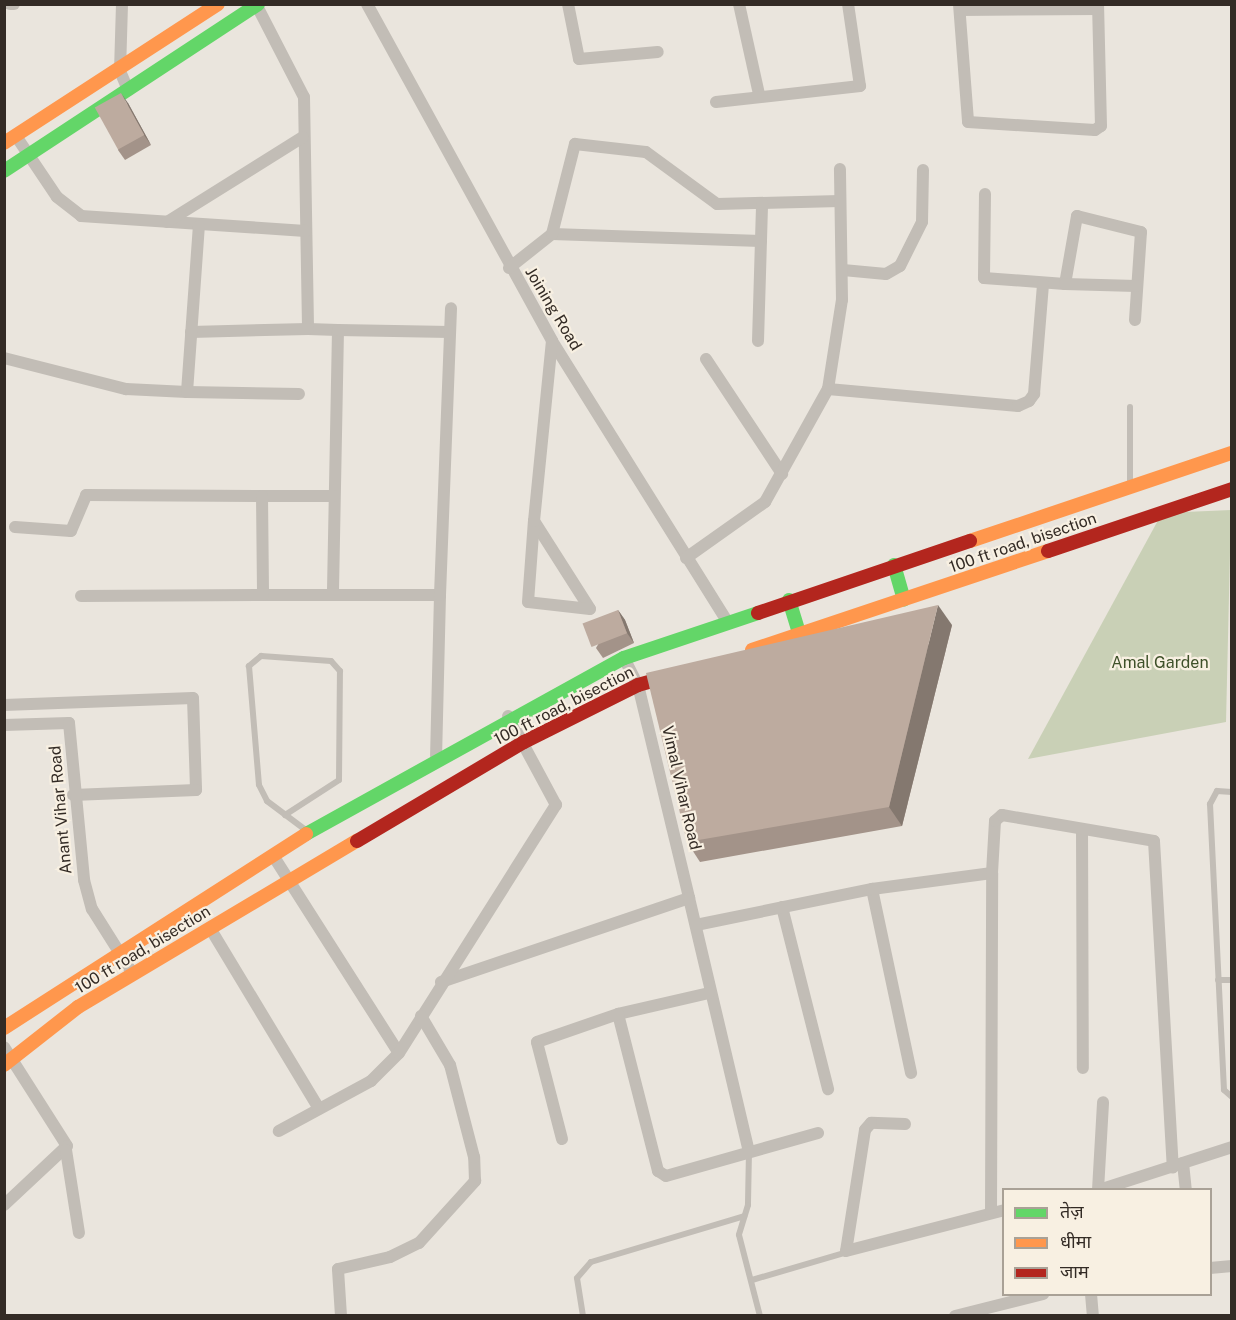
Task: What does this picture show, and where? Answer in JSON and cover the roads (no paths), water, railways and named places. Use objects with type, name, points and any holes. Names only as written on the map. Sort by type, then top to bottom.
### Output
[{"type":"street","points":[[122,4],[120,71],[128,90]]},
{"type":"street","name":"Joining Road","points":[[367,4],[509,268],[727,621]]},
{"type":"street","points":[[568,4],[579,59],[658,52]]},
{"type":"street","points":[[739,4],[759,94]]},
{"type":"street","points":[[716,102],[759,94],[860,86],[848,4]]},
{"type":"street","points":[[216,5],[120,71],[10,140],[29,156],[57,197],[81,216],[200,226],[306,231]]},
{"type":"street","points":[[4,171],[257,5],[299,80],[306,111],[303,137],[308,329]]},
{"type":"street","points":[[959,7],[1098,7],[1101,126],[1095,130],[968,122],[959,7]]},
{"type":"street","points":[[167,222],[303,137]]},
{"type":"street","points":[[509,268],[552,234],[570,150],[580,143],[646,152],[674,168],[708,202],[840,201]]},
{"type":"street","points":[[686,558],[755,513],[782,474],[828,389],[843,270],[840,169]]},
{"type":"street","points":[[843,270],[886,274],[900,266],[922,222],[923,170]]},
{"type":"street","points":[[985,194],[984,278],[1043,284],[1136,286]]},
{"type":"street","points":[[758,341],[762,203]]},
{"type":"street","points":[[1065,284],[1073,221],[1079,216],[1141,232],[1135,320]]},
{"type":"street","points":[[187,392],[200,226]]},
{"type":"street","points":[[552,234],[761,242]]},
{"type":"street","points":[[828,389],[1018,406],[1029,401],[1034,394],[1043,284]]},
{"type":"street","points":[[436,756],[451,308]]},
{"type":"street","points":[[191,332],[308,329],[450,332]]},
{"type":"street","points":[[333,594],[338,330]]},
{"type":"street","points":[[534,521],[592,605],[590,609],[529,604],[534,521],[552,341]]},
{"type":"street","points":[[4,358],[126,388],[187,392],[299,394]]},
{"type":"street","points":[[706,359],[782,474]]},
{"type":"street","name":"100 ft road, bisection","points":[[4,1028],[118,950],[274,857],[436,756],[508,716],[624,658],[789,600],[1232,453]]},
{"type":"street","name":"100 ft road, bisection","points":[[738,654],[1232,489]]},
{"type":"street","points":[[15,527],[71,531],[86,495],[334,496]]},
{"type":"street","points":[[262,496],[263,595]]},
{"type":"street","points":[[894,565],[904,600]]},
{"type":"street","points":[[81,596],[440,595]]},
{"type":"street","points":[[789,600],[800,634]]},
{"type":"street","name":"Vimal Vihar Road","points":[[624,658],[638,685],[696,925],[709,993],[749,1151]]},
{"type":"street","name":"100 ft road, bisection","points":[[10,1061],[78,1007],[524,742],[638,685],[684,671]]},
{"type":"street","points":[[4,705],[193,698],[196,790],[73,795]]},
{"type":"street","points":[[279,1131],[371,1081],[399,1053],[441,982],[556,805],[508,716]]},
{"type":"street","name":"Anant Vihar Road","points":[[4,725],[69,723],[73,795],[92,909],[133,974]]},
{"type":"street","points":[[905,1124],[871,1123],[865,1130],[848,1252],[997,1211],[992,873],[997,817],[1149,838],[1156,847],[1178,1165],[1185,1188]]},
{"type":"street","points":[[1082,829],[1083,1068]]},
{"type":"street","points":[[274,857],[399,1053]]},
{"type":"street","points":[[696,925],[872,889],[992,873]]},
{"type":"street","points":[[872,889],[911,1073]]},
{"type":"street","points":[[441,982],[689,898]]},
{"type":"street","points":[[782,907],[828,1089]]},
{"type":"street","points":[[210,928],[319,1109]]},
{"type":"street","points":[[562,1138],[537,1042],[618,1014],[709,993]]},
{"type":"street","points":[[618,1014],[661,1175],[818,1133]]},
{"type":"street","points":[[341,1316],[338,1269],[419,1243],[475,1181],[474,1157],[450,1065],[421,1016]]},
{"type":"street","points":[[4,1047],[10,1061],[66,1150],[79,1233]]},
{"type":"street","points":[[1099,1188],[1103,1102]]},
{"type":"street","points":[[1105,1188],[1232,1146]]},
{"type":"street","points":[[4,1204],[66,1150]]},
{"type":"street","points":[[1212,1268],[1232,1266]]},
{"type":"street","points":[[955,1316],[1035,1296]]},
{"type":"street","points":[[1091,1296],[1093,1316]]},
{"type":"lane","points":[[1130,407],[1130,487]]},
{"type":"lane","points":[[285,815],[339,780],[340,671],[331,661],[261,656],[249,666],[259,785],[267,801],[285,815],[310,834]]},
{"type":"lane","points":[[1232,792],[1217,791],[1210,804],[1224,1090],[1232,1097]]},
{"type":"lane","points":[[1218,980],[1232,980]]},
{"type":"lane","points":[[749,1151],[744,1216],[739,1235],[760,1316]]},
{"type":"lane","points":[[583,1316],[577,1278],[591,1262],[744,1216]]},
{"type":"lane","points":[[752,1280],[848,1252]]},
{"type":"park label","name":"Amal Garden","points":[[1160,663]]}]
